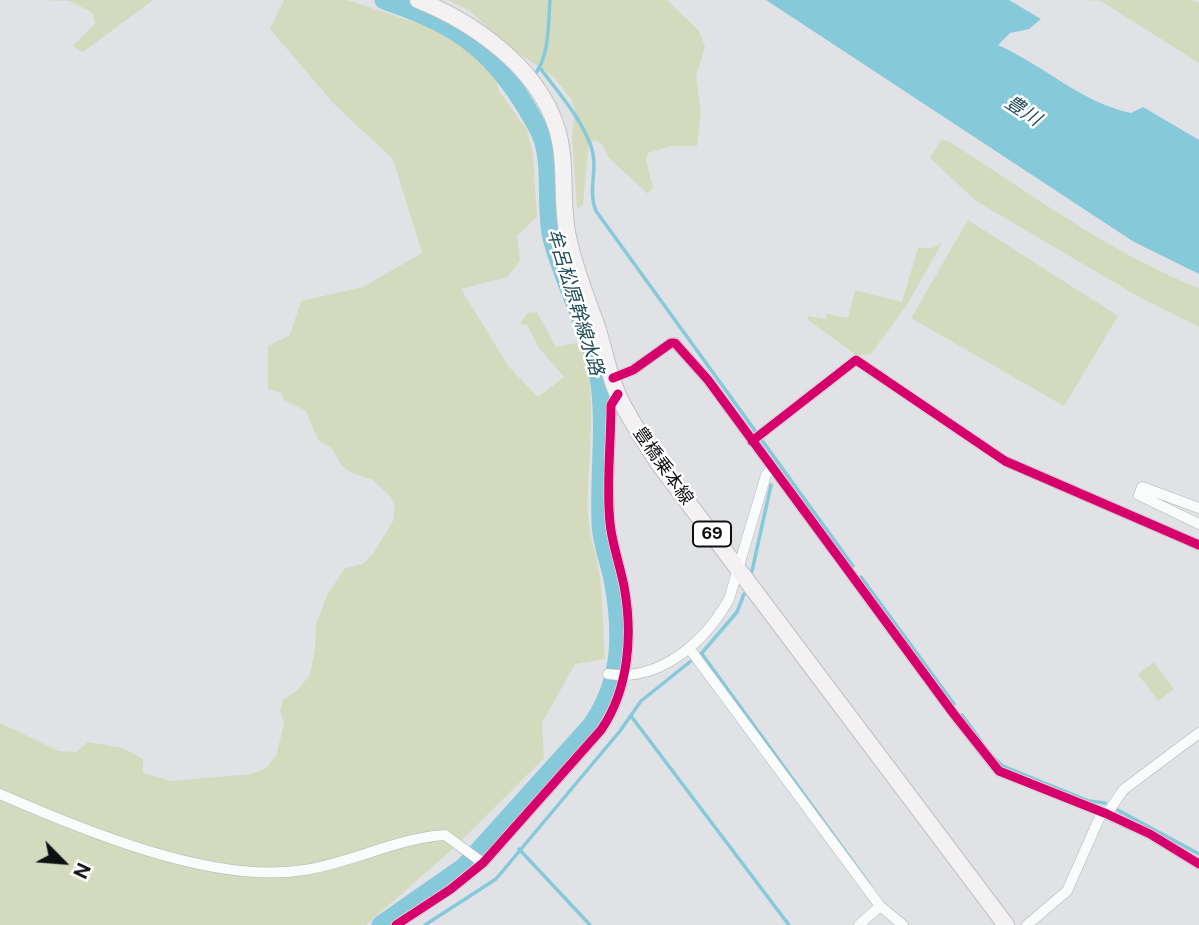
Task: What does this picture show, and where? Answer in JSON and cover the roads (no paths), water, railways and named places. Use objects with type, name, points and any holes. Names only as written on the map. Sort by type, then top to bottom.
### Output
[{"type":"main road","name":"豊橋乗本線","points":[[418,0],[461,20],[485,36],[535,88],[556,126],[568,240],[618,394],[659,464],[1006,925]]},
{"type":"street","points":[[612,378],[633,370],[675,343],[708,380],[999,771],[1105,813],[1150,834],[1199,864]]},
{"type":"street","points":[[753,440],[856,360],[1005,461],[1199,545]]},
{"type":"street","points":[[396,925],[451,889],[481,862],[601,730],[615,710],[623,675],[627,606],[609,510],[611,405],[618,394]]},
{"type":"street","points":[[608,674],[623,675],[654,669],[689,648],[721,613],[729,599],[766,475],[772,468]]},
{"type":"street","points":[[1199,508],[1142,487],[1139,495],[1199,524]]},
{"type":"street","points":[[689,648],[880,906],[904,925]]},
{"type":"street","points":[[1027,925],[1067,891],[1105,813],[1122,790],[1199,733]]},
{"type":"street","points":[[0,794],[150,851],[246,871],[305,870],[445,835],[470,850],[481,862]]},
{"type":"street","points":[[859,925],[880,906]]},
{"type":"water","name":"豊川","points":[[766,0],[1009,0],[1041,19],[1029,29],[1010,33],[998,45],[1095,101],[1131,113],[1143,107],[1199,140],[1199,274],[1134,242]]},
{"type":"waterway","name":"牟呂松原幹線水路","points":[[381,925],[464,867],[591,726],[602,709],[615,674],[619,637],[613,579],[601,529],[600,384],[585,328],[552,238],[548,167],[543,140],[523,102],[493,62],[476,46],[436,21],[384,0]]},
{"type":"waterway","points":[[533,77],[543,60],[550,0]]},
{"type":"waterway","points":[[540,68],[575,115],[591,146],[596,211],[853,566]]},
{"type":"waterway","points":[[515,92],[527,82]]},
{"type":"waterway","points":[[752,571],[771,485]]},
{"type":"waterway","points":[[861,577],[954,704]]},
{"type":"waterway","points":[[701,654],[737,612],[744,594]]},
{"type":"waterway","points":[[702,654],[869,884]]},
{"type":"waterway","points":[[425,925],[496,879],[620,731],[641,701],[691,661]]},
{"type":"waterway","points":[[962,715],[981,741]]},
{"type":"waterway","points":[[631,716],[789,925]]},
{"type":"waterway","points":[[994,758],[1003,766],[1089,801],[1105,803]]},
{"type":"waterway","points":[[1116,809],[1199,854]]},
{"type":"waterway","points":[[519,849],[590,925]]}]
